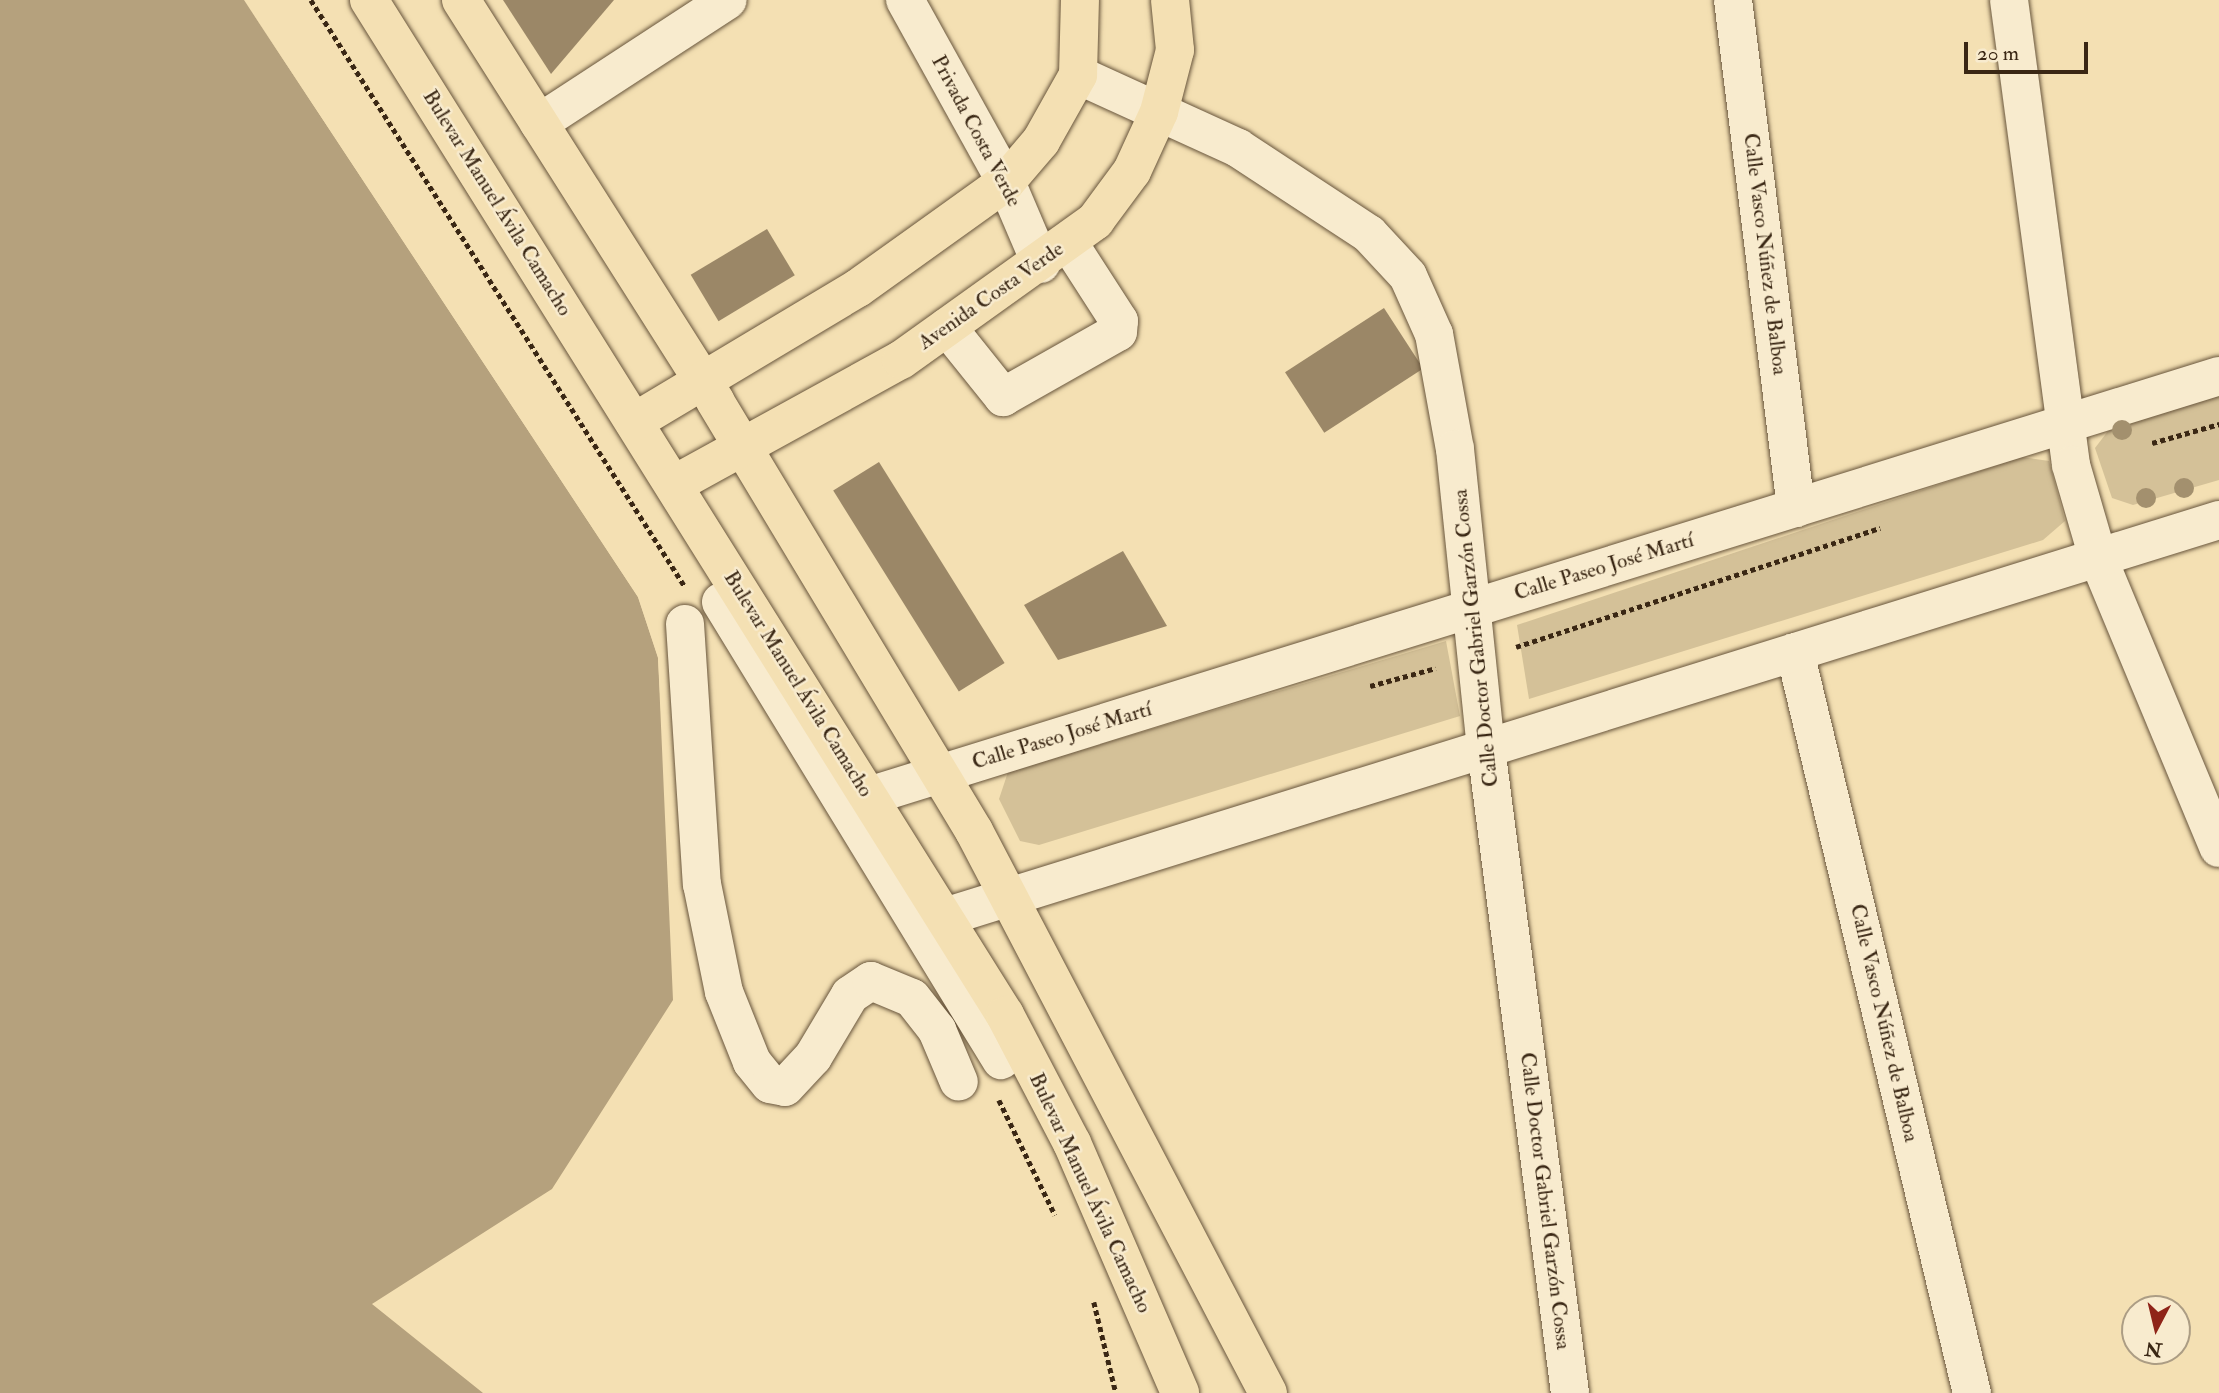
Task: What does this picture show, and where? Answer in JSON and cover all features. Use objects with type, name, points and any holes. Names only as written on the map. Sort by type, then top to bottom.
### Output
[{"type":"main road","name":"Bulevar Manuel Ávila Camacho","points":[[369,0],[945,917],[1072,1143],[1180,1393]]},
{"type":"main road","points":[[460,0],[702,381],[939,774],[1008,896],[1268,1393]]},
{"type":"main road","points":[[634,422],[858,288],[1006,181],[1041,141],[1078,75],[1080,0]]},
{"type":"main road","name":"Avenida Costa Verde","points":[[675,484],[947,327],[1054,253],[1095,221],[1132,171],[1159,112],[1175,50],[1170,0]]},
{"type":"street","points":[[539,124],[729,0]]},
{"type":"street","name":"Privada Costa Verde","points":[[905,0],[1006,181],[1054,253],[1119,321],[1118,332],[1003,397],[947,327]]},
{"type":"street","name":"Calle Vasco Núñez de Balboa","points":[[1733,0],[1796,508]]},
{"type":"street","points":[[2009,0],[2064,424],[2098,558],[2219,848]]},
{"type":"street","name":"Calle Doctor Gabriel Garzón Cossa","points":[[1078,75],[1238,148],[1348,220],[1408,276],[1434,334],[1455,449],[1486,748],[1570,1393]]},
{"type":"street","name":"Calle Paseo José Martí","points":[[869,796],[2219,376]]},
{"type":"street","points":[[945,917],[2219,520]]},
{"type":"street","points":[[722,601],[1001,1060]]},
{"type":"street","points":[[684,624],[702,884],[723,992],[752,1062],[769,1084],[785,1087],[813,1057],[850,995],[871,981],[912,998],[937,1030],[959,1082]]},
{"type":"street","name":"Calle Vasco Núñez de Balboa","points":[[1795,652],[1972,1393]]},
{"type":"shaded area","points":[[0,0],[244,0],[638,597],[658,657],[673,1000],[552,1189],[372,1304],[483,1393],[0,1393]]},
{"type":"shaded area","points":[[2219,395],[2219,480],[2133,505],[2112,498],[2095,448],[2108,431]]},
{"type":"shaded area","points":[[2022,457],[2049,461],[2065,521],[2043,540],[1529,699],[1517,625]]},
{"type":"shaded area","points":[[1446,641],[1460,716],[1039,845],[1020,841],[999,799],[1008,772]]},
{"type":"pier","points":[[244,0],[641,595],[662,657],[672,789],[677,999],[658,658],[638,597]]},
{"type":"building","points":[[503,0],[614,0],[551,74]]},
{"type":"building","points":[[767,229],[795,275],[719,321],[691,275]]},
{"type":"building","points":[[1384,308],[1423,368],[1324,433],[1285,372]]},
{"type":"building","points":[[879,462],[1005,663],[959,692],[833,491]]},
{"type":"building","points":[[1123,551],[1167,626],[1058,660],[1024,605]]}]
